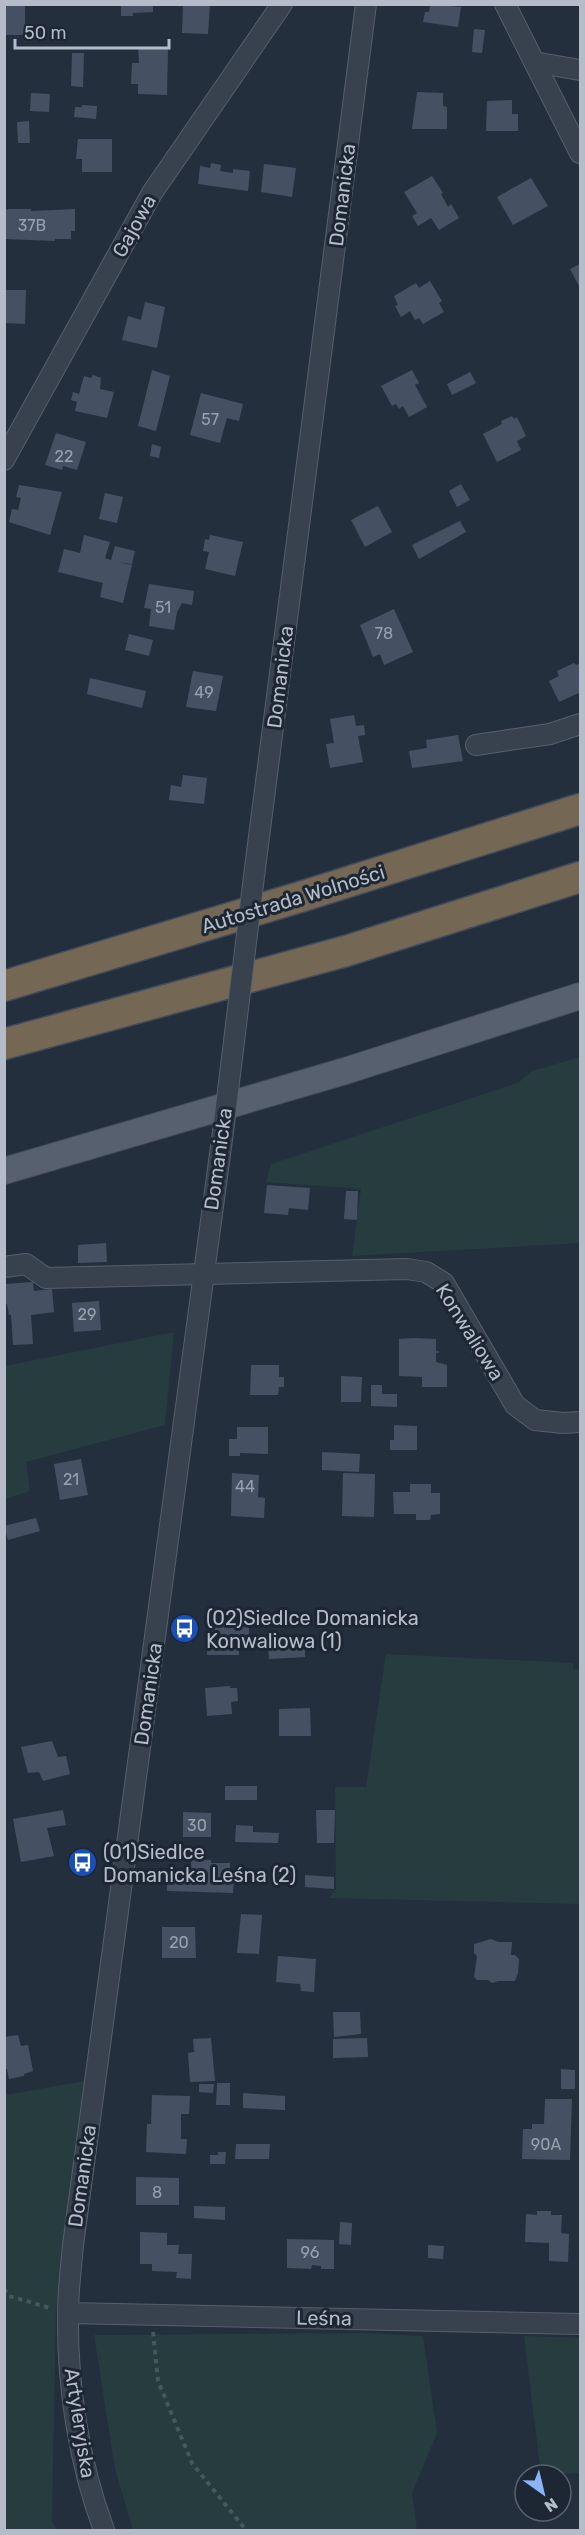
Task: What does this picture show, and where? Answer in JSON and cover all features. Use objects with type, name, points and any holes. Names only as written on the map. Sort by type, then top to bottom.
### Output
[{"type":"highway","name":"Autostrada Wolności","points":[[4,986],[300,897],[580,809]]},
{"type":"highway","points":[[4,1044],[346,951],[580,877]]},
{"type":"main road","points":[[4,1171],[345,1071],[580,996]]},
{"type":"street","name":"Gajowa","points":[[4,460],[152,193],[282,4]]},
{"type":"street","name":"Domanicka","points":[[68,2313],[73,2245],[166,1561],[202,1273],[223,1132],[366,4]]},
{"type":"street","points":[[505,4],[580,153]]},
{"type":"street","points":[[534,62],[580,70]]},
{"type":"street","points":[[476,745],[550,734],[580,724]]},
{"type":"street","name":"Konwaliowa","points":[[4,1267],[26,1264],[46,1278],[407,1269],[426,1272],[444,1283],[515,1405],[535,1420],[580,1422]]},
{"type":"street","name":"Leśna","points":[[68,2313],[580,2324]]},
{"type":"street","name":"Artyleryjska","points":[[68,2313],[73,2398],[81,2450],[104,2530]]},
{"type":"path","points":[[4,2289],[7,2296],[68,2313]]},
{"type":"path","points":[[152,2315],[158,2381],[192,2463],[246,2530]]},
{"type":"green space","points":[[580,1057],[580,1243],[352,1256],[361,1189],[266,1182],[271,1164],[518,1083],[532,1071]]},
{"type":"green space","points":[[174,1332],[165,1425],[26,1462],[30,1491],[5,1499],[5,1366]]},
{"type":"green space","points":[[386,1654],[573,1663],[573,1669],[580,1670],[580,1904],[329,1898],[336,1889],[335,1787],[366,1787]]},
{"type":"green space","points":[[85,2081],[56,2309],[52,2521],[57,2530],[5,2530],[5,2095]]},
{"type":"green space","points":[[366,2333],[423,2336],[437,2433],[412,2493],[417,2530],[133,2530],[115,2469],[94,2335]]},
{"type":"green space","points":[[524,2336],[580,2338],[580,2473],[573,2473],[573,2463],[540,2463]]},
{"type":"building","points":[[4,4],[25,4],[25,35],[4,35]]},
{"type":"building","points":[[121,4],[153,4],[153,12],[121,16]]},
{"type":"building","points":[[183,4],[210,5],[208,34],[182,33]]},
{"type":"building","points":[[430,4],[461,7],[458,27],[423,22],[425,12],[429,12]]},
{"type":"building","points":[[474,29],[485,30],[482,53],[472,52]]},
{"type":"building","points":[[138,48],[168,49],[167,95],[138,94],[138,84],[131,84],[132,63],[139,63]]},
{"type":"building","points":[[72,53],[84,53],[83,87],[71,86]]},
{"type":"building","points":[[417,92],[443,93],[443,106],[447,107],[447,129],[412,129]]},
{"type":"building","points":[[31,93],[50,94],[49,112],[30,111]]},
{"type":"building","points":[[512,100],[512,114],[518,114],[518,131],[486,131],[487,101]]},
{"type":"building","points":[[82,105],[97,106],[96,119],[74,117],[75,107],[82,107]]},
{"type":"building","points":[[29,121],[30,143],[18,143],[17,122]]},
{"type":"building","points":[[78,139],[112,139],[112,172],[82,172],[82,159],[76,159]]},
{"type":"building","points":[[211,163],[221,165],[220,171],[233,173],[233,169],[250,171],[248,191],[198,184],[200,166],[210,168]]},
{"type":"building","points":[[264,164],[296,168],[292,197],[261,192]]},
{"type":"building","points":[[432,176],[443,193],[441,194],[448,207],[451,204],[459,218],[439,230],[431,218],[418,226],[412,216],[417,213],[404,192]]},
{"type":"building","points":[[531,178],[548,206],[513,225],[497,197]]},
{"type":"building","points":[[31,209],[31,211],[75,209],[75,231],[71,231],[71,239],[55,239],[55,241],[4,239],[4,211]]},
{"type":"building","points":[[580,264],[580,288],[570,269]]},
{"type":"building","points":[[430,281],[442,301],[439,303],[444,312],[423,324],[419,318],[415,320],[410,311],[401,317],[395,306],[398,305],[394,296],[416,283],[419,288]]},
{"type":"building","points":[[4,290],[26,290],[25,324],[4,323]]},
{"type":"building","points":[[145,302],[165,307],[157,348],[122,340],[128,316],[141,320]]},
{"type":"building","points":[[152,370],[170,376],[156,431],[138,426]]},
{"type":"building","points":[[412,370],[419,383],[415,385],[427,407],[409,417],[403,406],[399,409],[396,404],[392,406],[381,386]]},
{"type":"building","points":[[470,372],[476,383],[452,395],[447,384]]},
{"type":"building","points":[[93,375],[101,378],[100,389],[114,392],[107,418],[75,411],[77,402],[71,400],[73,392],[79,394],[84,376],[91,378]]},
{"type":"building","points":[[201,393],[243,404],[239,421],[227,418],[220,443],[190,435]]},
{"type":"building","points":[[512,416],[514,419],[517,417],[526,436],[517,441],[521,450],[497,462],[483,434]]},
{"type":"building","points":[[56,433],[86,442],[77,470],[63,466],[62,470],[45,465]]},
{"type":"building","points":[[152,444],[161,447],[159,458],[150,456]]},
{"type":"building","points":[[461,484],[470,500],[457,507],[449,491]]},
{"type":"building","points":[[19,485],[62,492],[50,535],[9,522],[12,509],[18,510],[21,498],[16,497]]},
{"type":"building","points":[[105,493],[123,497],[117,523],[99,519]]},
{"type":"building","points":[[378,506],[392,532],[365,547],[351,520]]},
{"type":"building","points":[[460,521],[466,532],[419,559],[412,545]]},
{"type":"building","points":[[84,535],[110,542],[105,558],[111,560],[115,546],[135,551],[132,564],[117,562],[132,565],[123,603],[100,597],[103,583],[58,572],[64,549],[80,553]]},
{"type":"building","points":[[210,535],[243,542],[235,576],[205,569],[209,552],[203,551],[205,539],[209,540]]},
{"type":"building","points":[[149,584],[194,591],[192,605],[182,603],[177,612],[174,630],[149,626],[151,609],[144,608]]},
{"type":"building","points":[[394,609],[413,652],[384,665],[380,654],[373,657],[360,625]]},
{"type":"building","points":[[129,634],[153,640],[149,656],[125,650]]},
{"type":"building","points":[[574,663],[576,665],[580,663],[580,695],[579,693],[559,702],[549,681],[559,676],[557,671]]},
{"type":"building","points":[[193,671],[223,676],[216,711],[186,707]]},
{"type":"building","points":[[90,678],[146,691],[142,708],[87,694]]},
{"type":"building","points":[[354,715],[356,726],[364,725],[365,735],[358,736],[363,762],[330,768],[326,744],[334,743],[330,719]]},
{"type":"building","points":[[458,735],[463,761],[412,768],[409,751],[427,748],[426,740]]},
{"type":"building","points":[[183,775],[207,778],[204,804],[169,800],[171,785],[181,787]]},
{"type":"building","points":[[267,1185],[310,1188],[308,1210],[289,1208],[288,1215],[264,1213]]},
{"type":"building","points":[[346,1191],[358,1191],[357,1220],[344,1219]]},
{"type":"building","points":[[106,1243],[107,1262],[78,1263],[78,1245]]},
{"type":"building","points":[[33,1282],[34,1291],[52,1289],[54,1312],[31,1315],[33,1344],[13,1345],[11,1315],[9,1315],[7,1304],[4,1304],[4,1284]]},
{"type":"building","points":[[99,1301],[101,1330],[74,1332],[72,1303]]},
{"type":"building","points":[[399,1339],[436,1339],[436,1351],[441,1352],[436,1353],[436,1362],[447,1365],[447,1387],[422,1387],[422,1377],[399,1376]]},
{"type":"building","points":[[251,1365],[279,1365],[279,1377],[284,1377],[284,1387],[279,1387],[278,1395],[250,1395]]},
{"type":"building","points":[[341,1376],[362,1377],[361,1402],[341,1402]]},
{"type":"building","points":[[371,1385],[382,1385],[382,1394],[397,1394],[397,1407],[371,1406]]},
{"type":"building","points":[[394,1425],[417,1426],[417,1450],[390,1450],[390,1440],[394,1440]]},
{"type":"building","points":[[237,1427],[268,1427],[268,1454],[240,1453],[240,1456],[229,1456],[229,1439],[237,1439]]},
{"type":"building","points":[[322,1452],[360,1454],[359,1472],[322,1470]]},
{"type":"building","points":[[81,1459],[88,1495],[60,1500],[54,1464]]},
{"type":"building","points":[[232,1473],[259,1475],[258,1497],[265,1498],[264,1518],[231,1516]]},
{"type":"building","points":[[343,1473],[375,1474],[374,1517],[342,1516]]},
{"type":"building","points":[[410,1484],[431,1484],[431,1493],[440,1493],[440,1514],[431,1515],[430,1520],[416,1520],[416,1514],[394,1514],[393,1492],[410,1492]]},
{"type":"building","points":[[36,1518],[40,1531],[8,1540],[4,1526]]},
{"type":"building","points":[[208,1623],[249,1624],[249,1647],[239,1647],[239,1655],[207,1655]]},
{"type":"building","points":[[305,1645],[305,1657],[269,1659],[268,1647]]},
{"type":"building","points":[[230,1686],[230,1688],[237,1688],[238,1701],[231,1702],[232,1714],[207,1716],[205,1688]]},
{"type":"building","points":[[310,1708],[311,1736],[279,1736],[279,1709]]},
{"type":"building","points":[[52,1741],[58,1757],[66,1756],[70,1774],[43,1781],[39,1772],[28,1773],[21,1747]]},
{"type":"building","points":[[225,1786],[257,1786],[257,1800],[225,1800]]},
{"type":"building","points":[[63,1810],[66,1825],[47,1828],[54,1856],[21,1862],[13,1819]]},
{"type":"building","points":[[316,1810],[335,1810],[334,1843],[317,1843]]},
{"type":"building","points":[[183,1812],[211,1813],[211,1837],[183,1837]]},
{"type":"building","points":[[236,1825],[253,1826],[253,1832],[279,1833],[278,1843],[235,1842]]},
{"type":"building","points":[[191,1859],[211,1860],[211,1863],[230,1863],[230,1879],[234,1879],[233,1893],[167,1891],[167,1877],[191,1878]]},
{"type":"building","points":[[305,1875],[334,1877],[334,1889],[305,1887]]},
{"type":"building","points":[[241,1914],[262,1915],[259,1954],[237,1953]]},
{"type":"building","points":[[162,1927],[195,1927],[196,1958],[162,1958]]},
{"type":"building","points":[[491,1939],[498,1942],[512,1942],[511,1955],[519,1959],[515,1981],[492,1983],[488,1980],[477,1980],[474,1977],[477,1956],[474,1953],[474,1944]]},
{"type":"building","points":[[278,1956],[316,1959],[314,1992],[301,1991],[300,1984],[276,1982]]},
{"type":"building","points":[[333,2012],[360,2012],[361,2034],[334,2037]]},
{"type":"building","points":[[18,2035],[21,2046],[28,2045],[33,2071],[24,2076],[9,2079],[7,2069],[4,2069],[4,2037]]},
{"type":"building","points":[[211,2038],[215,2081],[190,2082],[188,2053],[194,2052],[193,2039]]},
{"type":"building","points":[[367,2038],[368,2057],[333,2058],[333,2039]]},
{"type":"building","points":[[561,2069],[575,2070],[575,2089],[561,2089]]},
{"type":"building","points":[[217,2083],[230,2083],[230,2105],[216,2105]]},
{"type":"building","points":[[199,2084],[214,2084],[213,2093],[199,2092]]},
{"type":"building","points":[[243,2093],[285,2096],[285,2110],[243,2108]]},
{"type":"building","points":[[152,2095],[190,2096],[189,2114],[181,2114],[181,2139],[187,2139],[186,2154],[146,2152],[147,2124],[151,2124]]},
{"type":"building","points":[[545,2099],[572,2099],[570,2160],[522,2159],[523,2129],[532,2129],[532,2124],[544,2124]]},
{"type":"building","points":[[236,2144],[270,2144],[269,2159],[235,2159]]},
{"type":"building","points":[[218,2152],[226,2152],[225,2164],[210,2164],[210,2155],[218,2155]]},
{"type":"building","points":[[136,2177],[179,2178],[179,2205],[136,2205]]},
{"type":"building","points":[[194,2206],[225,2207],[225,2220],[194,2218]]},
{"type":"building","points":[[537,2211],[551,2211],[551,2215],[562,2215],[561,2233],[569,2234],[568,2262],[549,2261],[549,2243],[525,2242],[526,2214],[537,2215]]},
{"type":"building","points":[[340,2222],[352,2223],[351,2245],[339,2244]]},
{"type":"building","points":[[140,2232],[167,2233],[167,2245],[179,2245],[178,2254],[192,2254],[191,2279],[176,2278],[177,2272],[152,2271],[152,2264],[140,2264]]},
{"type":"building","points":[[287,2239],[334,2240],[334,2269],[321,2269],[321,2266],[312,2265],[311,2269],[287,2268]]},
{"type":"building","points":[[428,2245],[444,2246],[443,2259],[428,2258]]},
{"type":"place","name":"(02)Siedlce Domanicka Konwaliowa (1)","points":[[185,1629]]},
{"type":"place","name":"(01)Siedlce Domanicka Leśna (2)","points":[[82,1863]]}]
